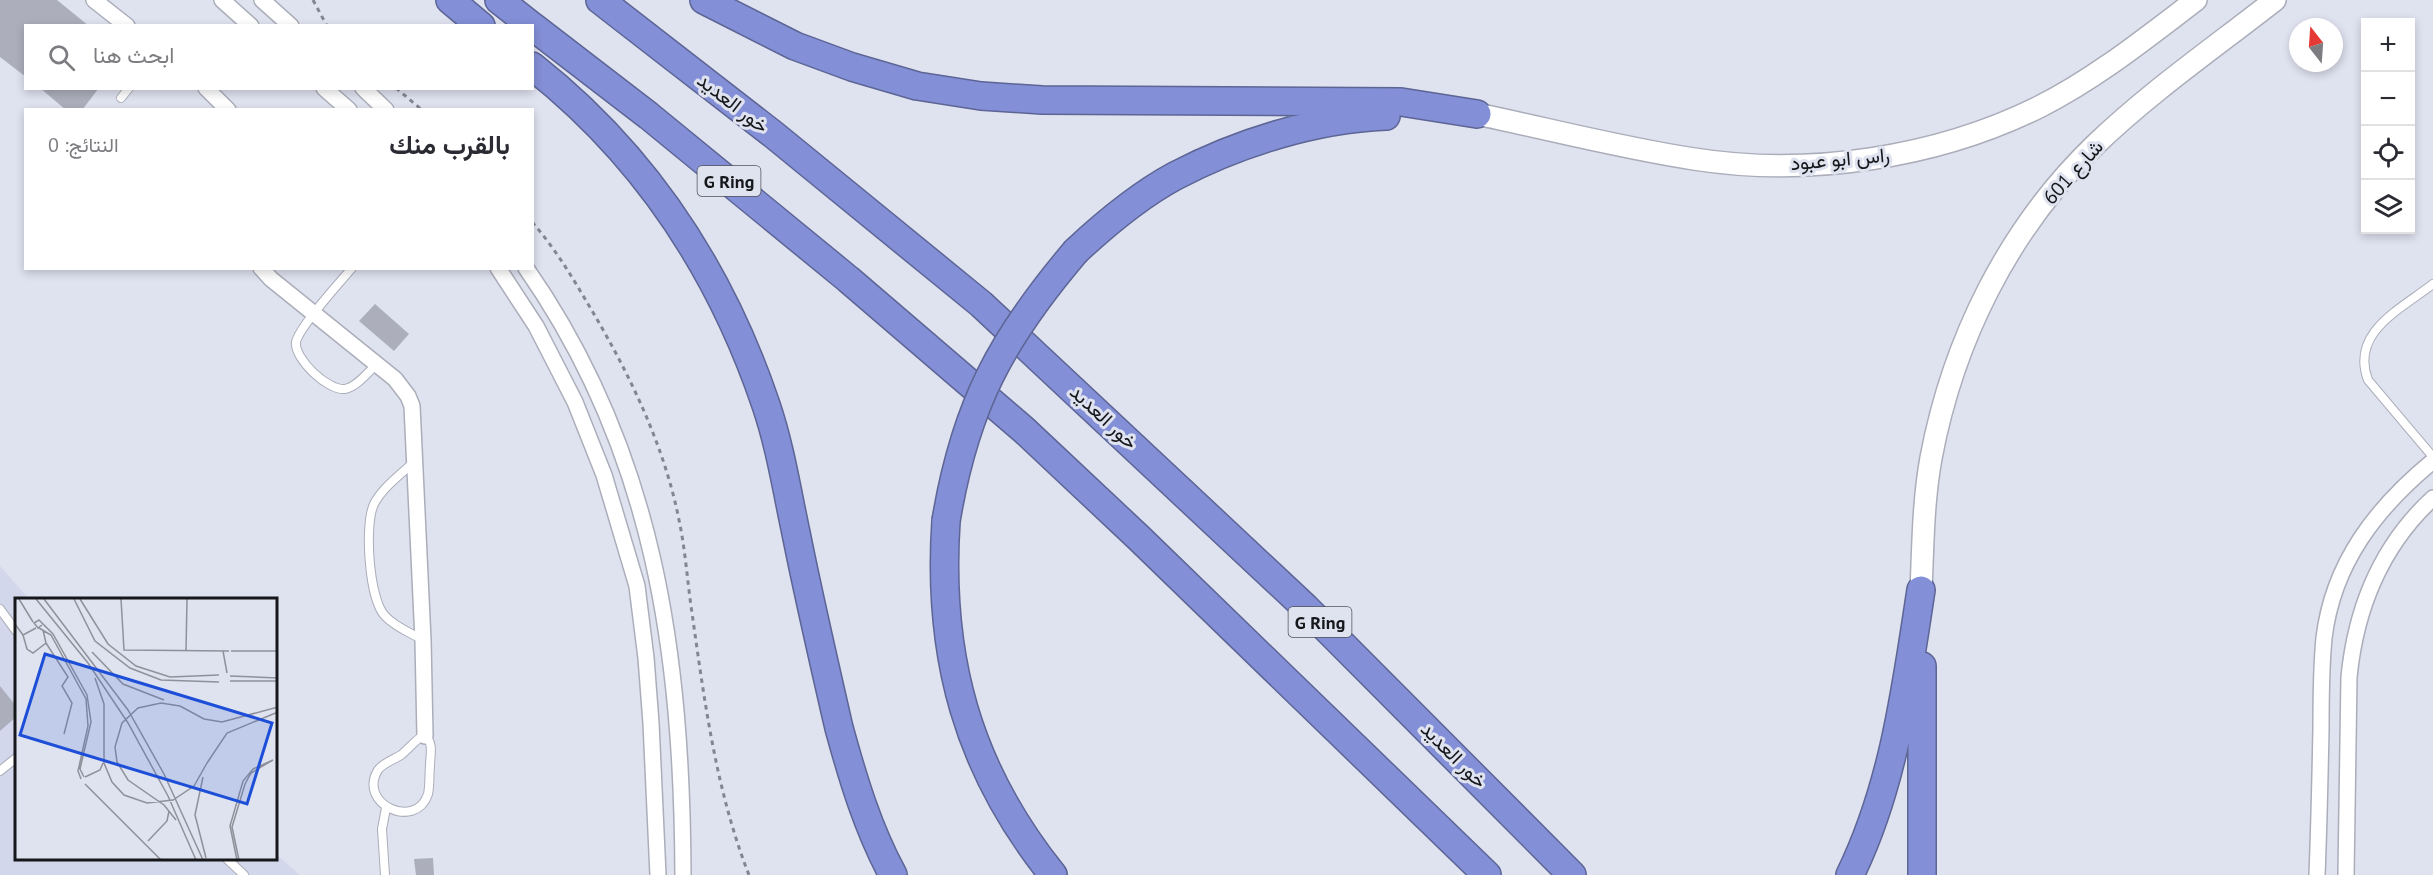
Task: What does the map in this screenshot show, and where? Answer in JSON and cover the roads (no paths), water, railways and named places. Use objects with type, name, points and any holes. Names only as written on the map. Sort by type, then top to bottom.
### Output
[{"type":"highway","points":[[450,0],[479,24]]},
{"type":"highway","name":"G Ring","points":[[499,0],[529,24]]},
{"type":"highway","name":"خور العديد","points":[[600,0],[774,135],[981,304],[1306,608],[1572,875]]},
{"type":"highway","points":[[704,0],[795,46],[852,68],[917,86],[981,96],[1042,100],[1401,102],[1477,114]]},
{"type":"highway","name":"G Ring","points":[[534,28],[649,116],[839,272],[1024,430],[1147,545],[1487,875]]},
{"type":"highway","points":[[534,68],[599,123],[635,165],[666,204],[705,264],[730,313],[767,407],[839,728],[868,824],[889,870]]},
{"type":"highway","points":[[1053,875],[1032,849],[1004,804],[981,758],[963,709],[952,664],[946,620],[943,569],[946,521],[961,446],[975,406],[996,361],[1043,290],[1076,251],[1130,206],[1174,177],[1222,154],[1281,134],[1329,123],[1380,117],[1477,114]]},
{"type":"highway","points":[[1850,875],[1879,809],[1894,754],[1921,590]]},
{"type":"highway","points":[[1921,590],[1922,875]]},
{"type":"main road","name":"راس ابو عبود","points":[[1477,114],[1696,159],[1753,164],[1822,164],[1883,157],[1939,145],[1993,127],[2039,107],[2091,77],[2196,0]]},
{"type":"main road","name":"شارع 601","points":[[1921,590],[1924,513],[1931,460],[1944,400],[1988,287],[2022,232],[2093,146],[2132,111],[2275,0]]},
{"type":"street","points":[[94,0],[124,24]]},
{"type":"street","points":[[222,0],[249,24]]},
{"type":"street","points":[[262,0],[289,24]]},
{"type":"street","points":[[208,90],[226,108]]},
{"type":"street","points":[[326,90],[347,108]]},
{"type":"street","points":[[365,90],[384,108]]},
{"type":"street","points":[[263,270],[395,379],[408,396],[414,417],[425,736]]},
{"type":"street","points":[[499,270],[536,326],[575,402],[604,475],[637,586],[649,690],[658,875]]},
{"type":"street","points":[[527,270],[573,344],[603,404],[635,488],[648,531],[666,623],[678,719],[683,875]]},
{"type":"street","points":[[2318,875],[2322,658],[2329,614],[2343,572],[2369,525],[2403,486],[2433,459]]},
{"type":"street","points":[[2346,875],[2349,677],[2352,646],[2359,615],[2384,558],[2402,532],[2433,498]]},
{"type":"lane","points":[[121,98],[127,90]]},
{"type":"lane","points":[[350,270],[298,334],[297,351],[303,363],[328,384],[338,389],[349,388],[377,364]]},
{"type":"lane","points":[[2433,284],[2380,325],[2368,339],[2363,357],[2368,380],[2433,459]]},
{"type":"lane","points":[[416,460],[379,496],[371,512],[370,540],[372,586],[379,609],[392,622],[423,640]]},
{"type":"lane","points":[[0,609],[15,630]]},
{"type":"lane","points":[[425,736],[431,744],[427,795],[416,808],[408,811],[400,812],[386,808],[379,801],[374,786],[378,771],[382,765],[425,736]]},
{"type":"lane","points":[[0,771],[15,759]]},
{"type":"lane","points":[[385,875],[382,829],[386,808]]},
{"type":"lane","points":[[228,860],[244,875]]}]
